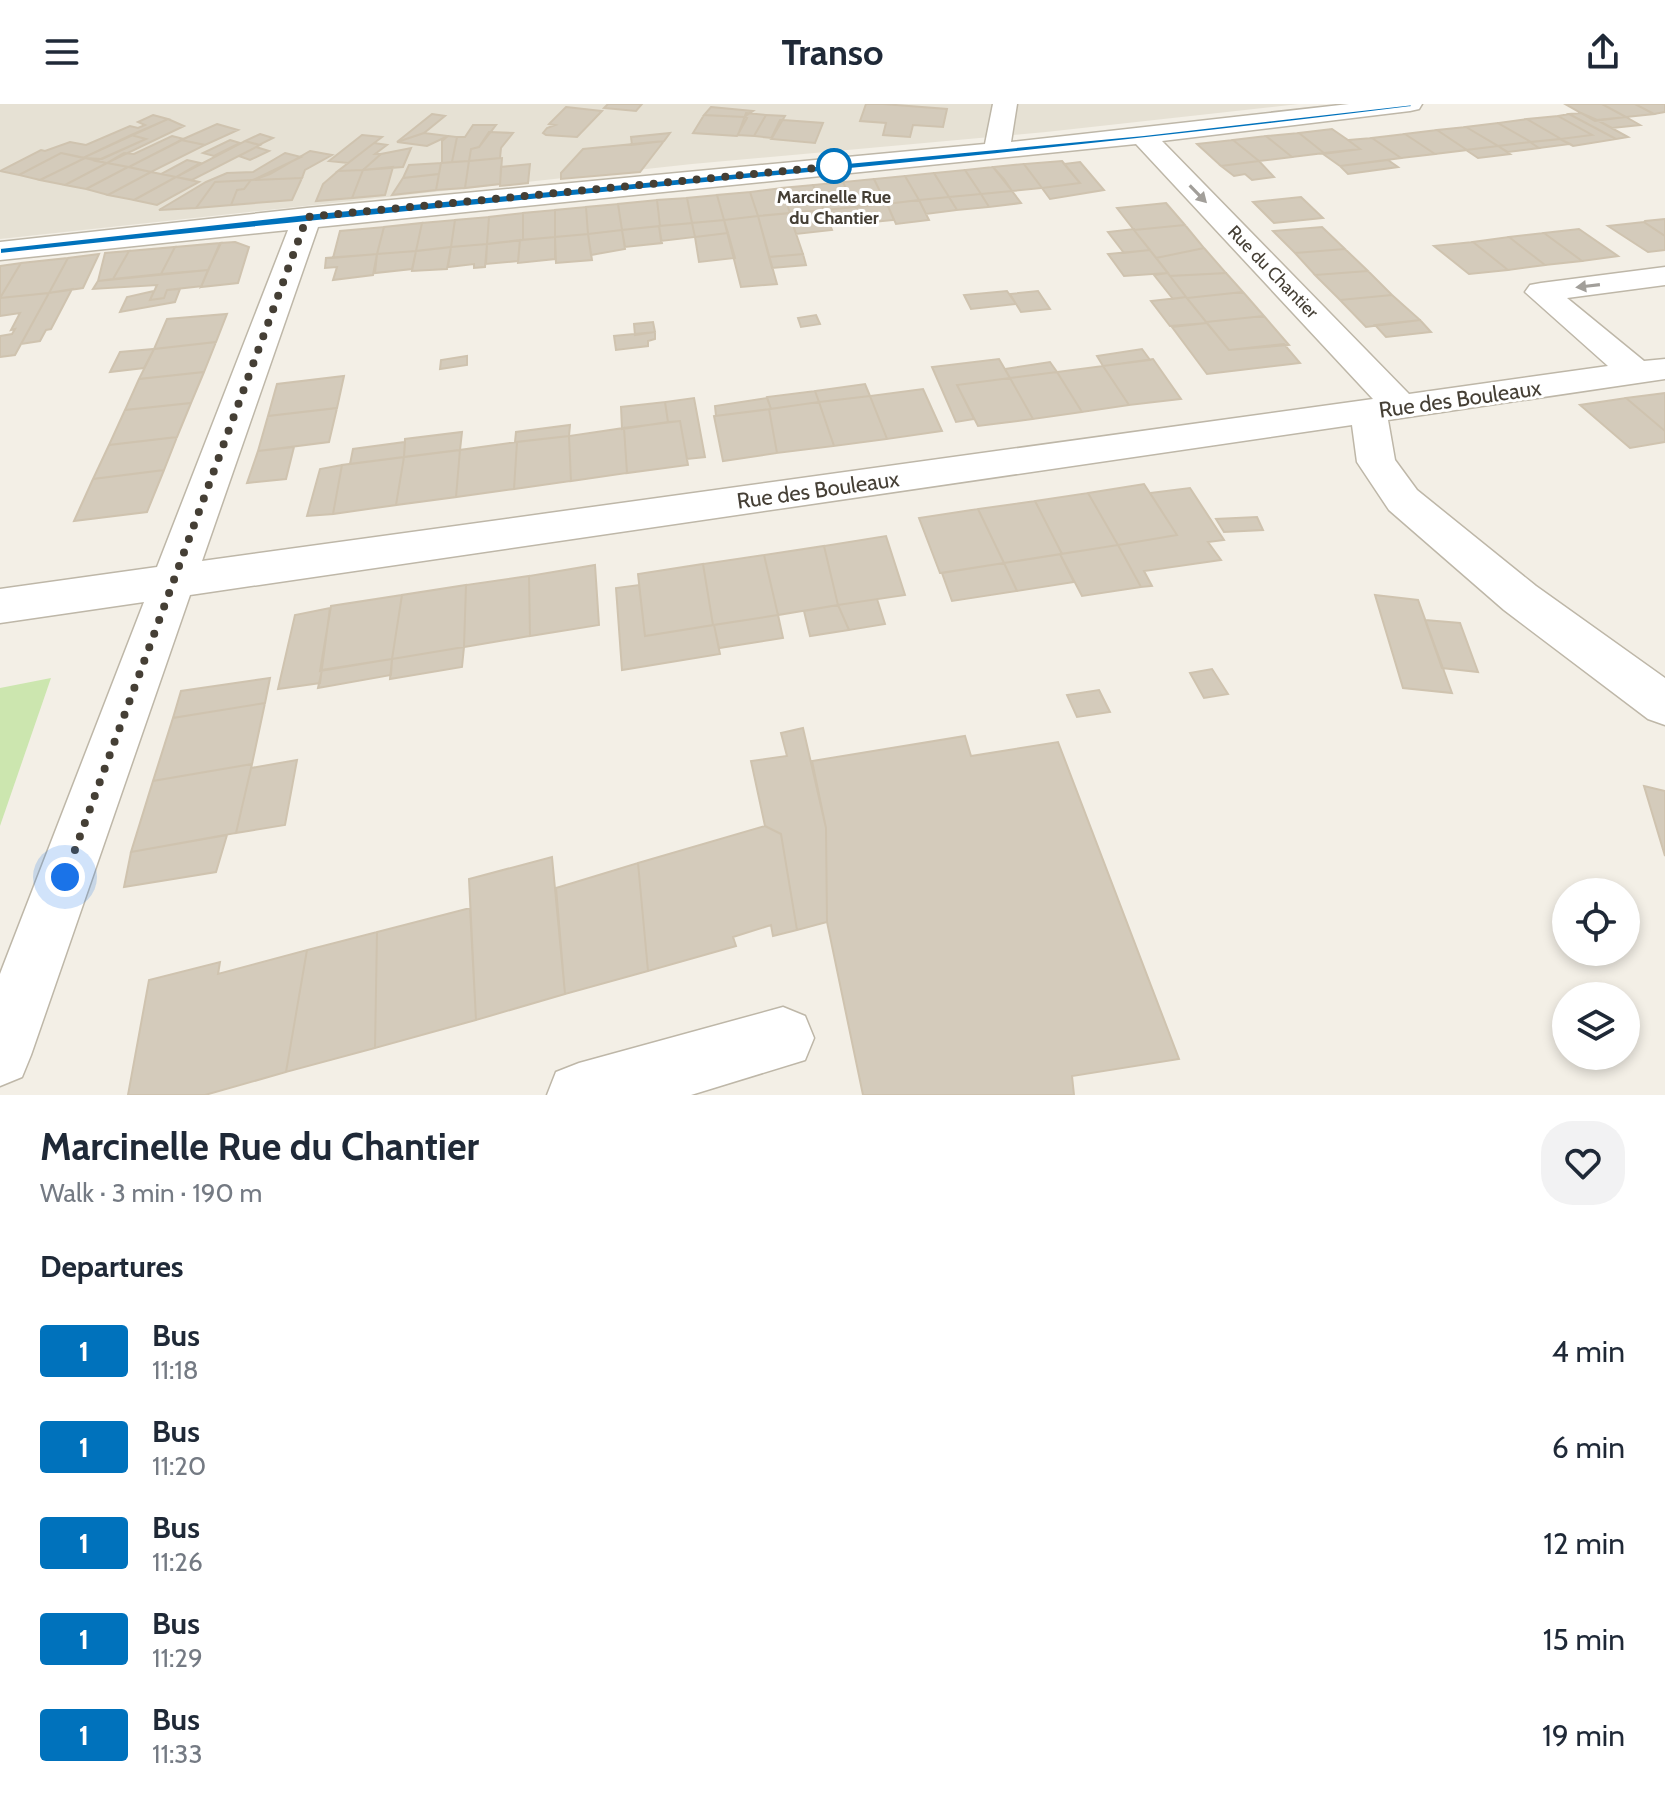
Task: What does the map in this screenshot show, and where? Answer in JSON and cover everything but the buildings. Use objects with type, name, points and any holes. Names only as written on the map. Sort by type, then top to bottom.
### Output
[{"type":"street","points":[[997,150],[1005,104]]},
{"type":"street","points":[[0,251],[307,217],[1144,137],[1410,104]]},
{"type":"street","name":"Rue du Chantier","points":[[1144,137],[1385,410]]},
{"type":"street","points":[[0,1055],[307,217]]},
{"type":"street","name":"Rue des Bouleaux","points":[[1651,371],[1541,292],[1665,276]]},
{"type":"street","name":"Rue des Bouleaux","points":[[0,606],[1651,371]]},
{"type":"street","points":[[1385,410],[1376,462],[1403,500],[1520,598],[1665,705]]},
{"type":"street","points":[[579,1095],[783,1038]]},
{"type":"shaded area","points":[[0,104],[1299,104],[1046,132],[692,164],[0,239]]},
{"type":"green space","points":[[51,678],[0,826],[0,688]]},
{"type":"bus line","name":"1","points":[[0,251],[307,217],[1144,137],[1411,104]]},
{"type":"place","name":"Marcinelle Rue du Chantier","points":[[834,166]]},
{"type":"route","points":[[65,877],[307,217],[837,166],[834,166]]}]
